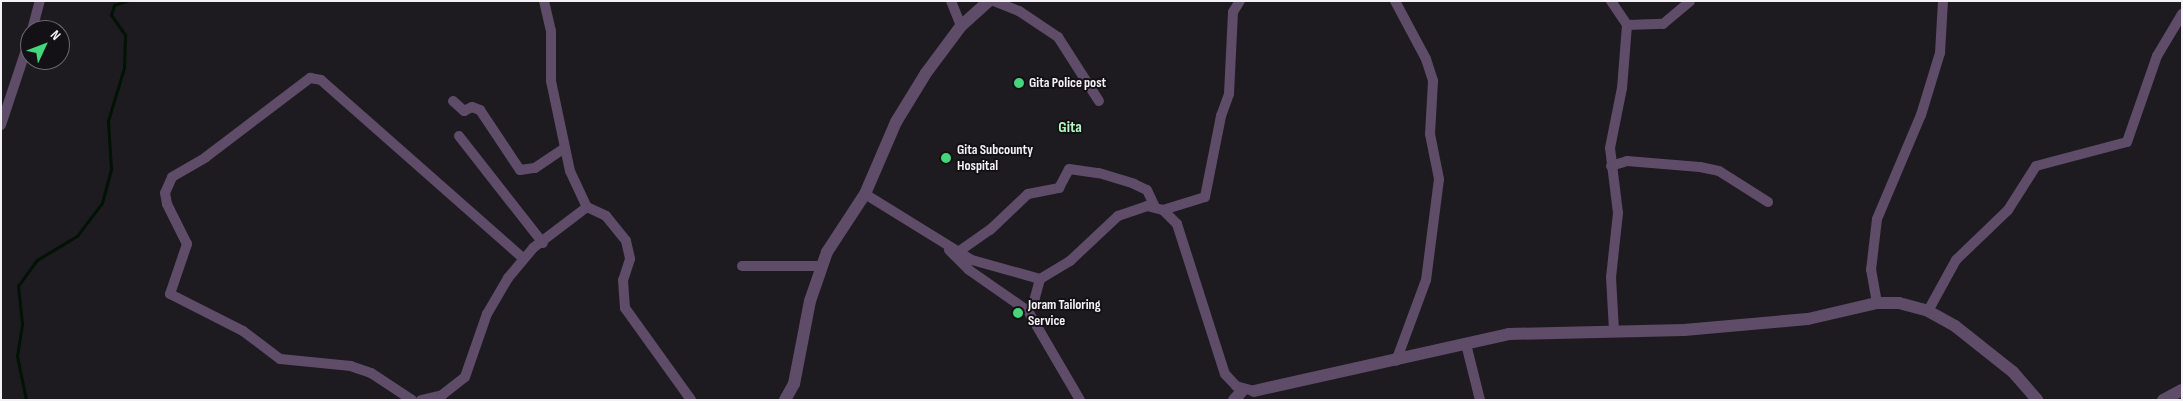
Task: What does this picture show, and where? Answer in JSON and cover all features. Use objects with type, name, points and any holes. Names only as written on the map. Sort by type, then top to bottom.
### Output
[{"type":"street","points":[[35,20],[40,1]]},
{"type":"street","points":[[544,1],[551,31],[551,81],[570,171],[587,207],[606,216],[626,241],[630,259],[623,280],[625,308],[691,400]]},
{"type":"street","points":[[951,1],[961,26]]},
{"type":"street","points":[[785,400],[794,384],[820,266],[866,194],[896,122],[961,26],[989,1]]},
{"type":"street","points":[[994,1],[1019,11],[1058,36],[1099,101]]},
{"type":"street","points":[[1028,311],[1033,305],[1040,280],[1070,262],[1118,216],[1138,208],[1159,209],[1205,197],[1221,116],[1229,94],[1233,12],[1240,1]]},
{"type":"street","points":[[1395,1],[1426,59],[1433,81],[1430,134],[1439,179],[1426,280],[1396,361]]},
{"type":"street","points":[[1611,1],[1627,25],[1622,88],[1610,148],[1618,213],[1611,278],[1614,330]]},
{"type":"street","points":[[1627,25],[1663,24],[1690,1]]},
{"type":"street","points":[[1877,304],[1871,270],[1877,219],[1921,115],[1940,53],[1943,1]]},
{"type":"street","points":[[1928,311],[1956,260],[2008,210],[2036,166],[2127,142],[2157,56],[2182,14]]},
{"type":"street","points":[[1,124],[20,68]]},
{"type":"street","points":[[412,400],[371,373],[351,366],[280,359],[243,331],[170,294],[186,244],[167,204],[165,193],[172,177],[206,157],[310,78],[321,80],[523,258]]},
{"type":"street","points":[[453,101],[464,111],[472,107],[480,110],[520,170],[535,168],[565,148]]},
{"type":"street","points":[[459,136],[542,243]]},
{"type":"street","points":[[1611,166],[1627,161],[1700,167],[1719,171],[1768,202]]},
{"type":"street","points":[[958,252],[990,230],[1028,194],[1059,188],[1069,169],[1134,184],[1147,190],[1159,209],[1177,224],[1225,374],[1244,393],[1396,361],[1509,334],[1614,330],[1684,330],[1808,319],[1877,304],[1899,303],[1928,311],[1955,326],[2013,372],[2037,400]]},
{"type":"street","points":[[866,194],[958,252],[990,267],[1040,280]]},
{"type":"street","points":[[421,400],[442,395],[465,377],[487,314],[523,258],[587,207]]},
{"type":"street","points":[[944,244],[969,270],[1028,311],[1080,400]]},
{"type":"street","points":[[742,266],[820,266]]},
{"type":"street","points":[[1466,344],[1480,400]]},
{"type":"street","points":[[2163,400],[2182,390]]},
{"type":"waterway","points":[[26,400],[17,356],[22,324],[18,286],[37,260],[77,236],[102,203],[111,169],[108,121],[124,68],[125,35],[111,15],[114,5],[126,1]]},
{"type":"place","name":"Gita Police post","points":[[1019,83]]},
{"type":"place","name":"Gita Subcounty Hospital","points":[[946,158]]},
{"type":"place","name":"Joram Tailoring Service","points":[[1018,313]]},
{"type":"district","name":"Gita","points":[[1070,128]]}]
